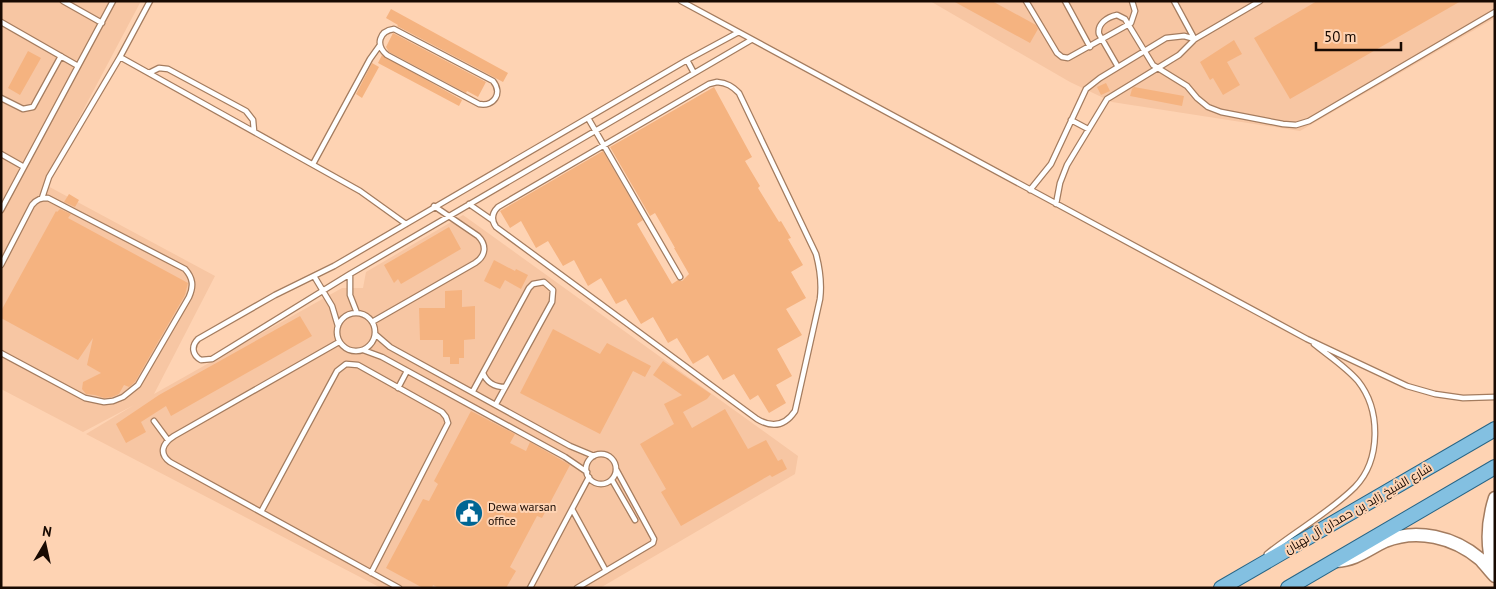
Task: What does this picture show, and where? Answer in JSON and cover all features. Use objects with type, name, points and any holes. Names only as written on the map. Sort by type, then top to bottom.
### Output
[{"type":"main road","name":"شارع الشيخ زايد بن حمدان آل نهيان","points":[[1221,588],[1495,429]]},
{"type":"main road","points":[[1288,588],[1495,467]]},
{"type":"main road","points":[[1495,498],[1489,518],[1487,537],[1489,556],[1495,575]]},
{"type":"main road","points":[[1333,562],[1356,558],[1385,542],[1402,536],[1423,535],[1444,539],[1464,547],[1481,560],[1495,575]]},
{"type":"lane","points":[[63,1],[102,23]]},
{"type":"lane","points":[[1,210],[113,1]]},
{"type":"lane","points":[[42,198],[50,178],[150,1]]},
{"type":"lane","points":[[680,1],[1308,339],[1407,386],[1434,394],[1463,398],[1495,397]]},
{"type":"lane","points":[[1026,1],[1059,56],[1065,58],[1071,57],[1090,47],[1134,20],[1135,7],[1132,1]]},
{"type":"lane","points":[[1065,1],[1090,47]]},
{"type":"lane","points":[[1174,1],[1195,39]]},
{"type":"lane","points":[[1056,204],[1060,183],[1067,165],[1107,99],[1186,50],[1195,39],[1260,1]]},
{"type":"lane","points":[[1118,67],[1098,30],[1110,17],[1120,16],[1129,24],[1149,61],[1187,86],[1202,103],[1214,110],[1296,125],[1309,121],[1495,12]]},
{"type":"lane","points":[[1,22],[78,66]]},
{"type":"lane","points":[[313,164],[370,59],[380,46],[380,39],[388,30],[400,31],[493,81],[497,86],[498,92],[496,99],[492,103],[479,104],[387,55],[380,46]]},
{"type":"lane","points":[[737,33],[434,206],[334,266],[275,295],[198,339],[193,348],[197,357],[206,361],[212,359],[350,274],[751,40]]},
{"type":"lane","points":[[1030,190],[1051,164],[1086,89],[1100,78],[1171,36],[1184,36],[1195,39]]},
{"type":"lane","points":[[1,98],[23,109],[33,106],[61,56]]},
{"type":"lane","points":[[120,56],[376,201],[406,224]]},
{"type":"lane","points":[[687,60],[694,73]]},
{"type":"lane","points":[[149,73],[159,68],[168,69],[246,110],[253,120],[254,131]]},
{"type":"lane","points":[[469,204],[492,220],[496,227],[764,424],[773,426],[782,424],[790,419],[795,411],[818,307],[822,288],[821,277],[816,254],[739,93],[733,87],[726,83],[709,84],[498,207],[494,210],[492,220]]},
{"type":"lane","points":[[588,118],[680,278]]},
{"type":"lane","points":[[1070,120],[1088,129]]},
{"type":"lane","points":[[1,154],[24,167]]},
{"type":"lane","points":[[1,196],[7,199]]},
{"type":"lane","points":[[1,265],[32,205],[36,200],[48,198],[185,269],[190,275],[192,282],[192,290],[138,385],[123,397],[113,401],[104,402],[85,398],[1,353]]},
{"type":"lane","points":[[372,322],[481,259],[484,253],[482,241],[434,206]]},
{"type":"lane","points":[[350,274],[350,295],[357,313]]},
{"type":"lane","points":[[314,276],[332,306],[338,326],[339,342],[350,350],[363,350],[376,354],[565,457],[597,483],[612,480],[616,469]]},
{"type":"lane","points":[[473,391],[529,288],[533,284],[544,282],[553,290],[552,302],[496,404]]},
{"type":"lane","points":[[338,326],[346,316],[357,313],[363,314],[372,322],[375,334],[372,344],[363,350]]},
{"type":"lane","points":[[375,334],[390,347],[570,446],[594,456]]},
{"type":"lane","points":[[1252,570],[1280,543],[1340,500],[1356,485],[1368,466],[1374,445],[1375,423],[1369,401],[1358,382],[1342,366],[1308,339]]},
{"type":"lane","points":[[339,342],[168,440],[162,452],[165,458],[399,588]]},
{"type":"lane","points":[[261,512],[341,366],[352,363],[398,388],[442,412],[446,416],[448,423],[371,572]]},
{"type":"lane","points":[[398,388],[407,371]]},
{"type":"lane","points":[[483,373],[489,383],[494,386],[505,387]]},
{"type":"lane","points":[[154,421],[168,440]]},
{"type":"lane","points":[[530,588],[588,475],[588,462],[598,454],[607,455],[614,461],[616,469],[654,541],[652,544],[577,588]]},
{"type":"lane","points":[[612,480],[635,520]]},
{"type":"lane","points":[[572,509],[606,571]]},
{"type":"shaded area","points":[[1,1],[141,1],[44,184],[215,276],[154,394],[342,288],[363,288],[366,272],[463,215],[798,456],[795,474],[600,588],[381,588],[86,434],[134,405],[83,432],[1,389]]},
{"type":"shaded area","points":[[930,1],[1495,1],[1495,18],[1300,131],[1112,102],[1070,82]]},
{"type":"building","points":[[953,1],[992,1],[1036,25],[1038,29],[1030,43]]},
{"type":"building","points":[[1317,1],[1461,1],[1290,99],[1254,38]]},
{"type":"building","points":[[391,9],[508,73],[503,82],[397,26],[386,18]]},
{"type":"building","points":[[393,33],[486,82],[478,97],[467,91],[466,93],[389,52],[386,47]]},
{"type":"building","points":[[1234,40],[1242,54],[1227,62],[1240,85],[1223,95],[1213,78],[1210,80],[1200,62]]},
{"type":"building","points":[[28,51],[41,58],[20,95],[8,88]]},
{"type":"building","points":[[382,55],[462,100],[459,106],[378,63]]},
{"type":"building","points":[[372,63],[379,67],[362,98],[356,94]]},
{"type":"building","points":[[1106,83],[1110,91],[1101,95],[1097,87]]},
{"type":"building","points":[[714,87],[752,157],[745,161],[760,186],[758,188],[791,238],[788,239],[803,265],[791,272],[806,298],[786,309],[802,335],[777,349],[792,376],[776,385],[786,403],[769,413],[758,395],[750,400],[734,374],[723,380],[708,355],[693,364],[677,338],[668,343],[653,317],[641,324],[626,299],[616,304],[601,278],[588,286],[574,260],[563,266],[548,241],[536,248],[521,221],[510,228],[500,211],[603,151],[643,220],[637,224],[672,284],[678,280],[682,281],[689,274],[655,213],[650,216],[610,147]]},
{"type":"building","points":[[1134,87],[1184,96],[1182,106],[1130,96]]},
{"type":"building","points":[[69,194],[79,200],[75,207],[64,202]]},
{"type":"building","points":[[60,209],[71,214],[68,218],[188,283],[185,295],[135,382],[129,387],[124,385],[119,394],[112,397],[104,398],[86,394],[82,389],[83,382],[101,373],[87,365],[93,338],[78,360],[1,318],[1,311],[56,211]]},
{"type":"building","points":[[449,227],[461,249],[401,284],[398,279],[394,283],[384,265]]},
{"type":"building","points":[[494,260],[515,271],[516,269],[528,275],[521,289],[505,280],[500,289],[484,281]]},
{"type":"building","points":[[462,290],[462,307],[475,306],[475,339],[464,340],[464,358],[459,358],[459,364],[450,364],[450,357],[443,357],[443,340],[420,340],[419,308],[445,308],[445,291]]},
{"type":"building","points":[[300,316],[312,336],[171,416],[166,406],[141,422],[146,432],[126,443],[116,424],[159,395]]},
{"type":"building","points":[[553,329],[600,354],[607,343],[651,366],[645,377],[633,371],[600,434],[520,393]]},
{"type":"building","points":[[663,361],[711,394],[707,399],[683,412],[692,428],[725,409],[748,449],[766,440],[778,461],[782,459],[787,469],[772,477],[770,475],[681,526],[661,492],[666,489],[640,444],[674,424],[664,404],[682,395],[653,375]]},
{"type":"building","points":[[471,411],[515,434],[510,443],[526,451],[530,442],[570,465],[542,518],[537,516],[510,567],[516,571],[506,588],[439,588],[433,585],[432,588],[423,588],[386,568],[423,499],[429,501],[438,484],[434,481]]},
{"type":"place","name":"Dewa warsan office","points":[[469,513]]}]
